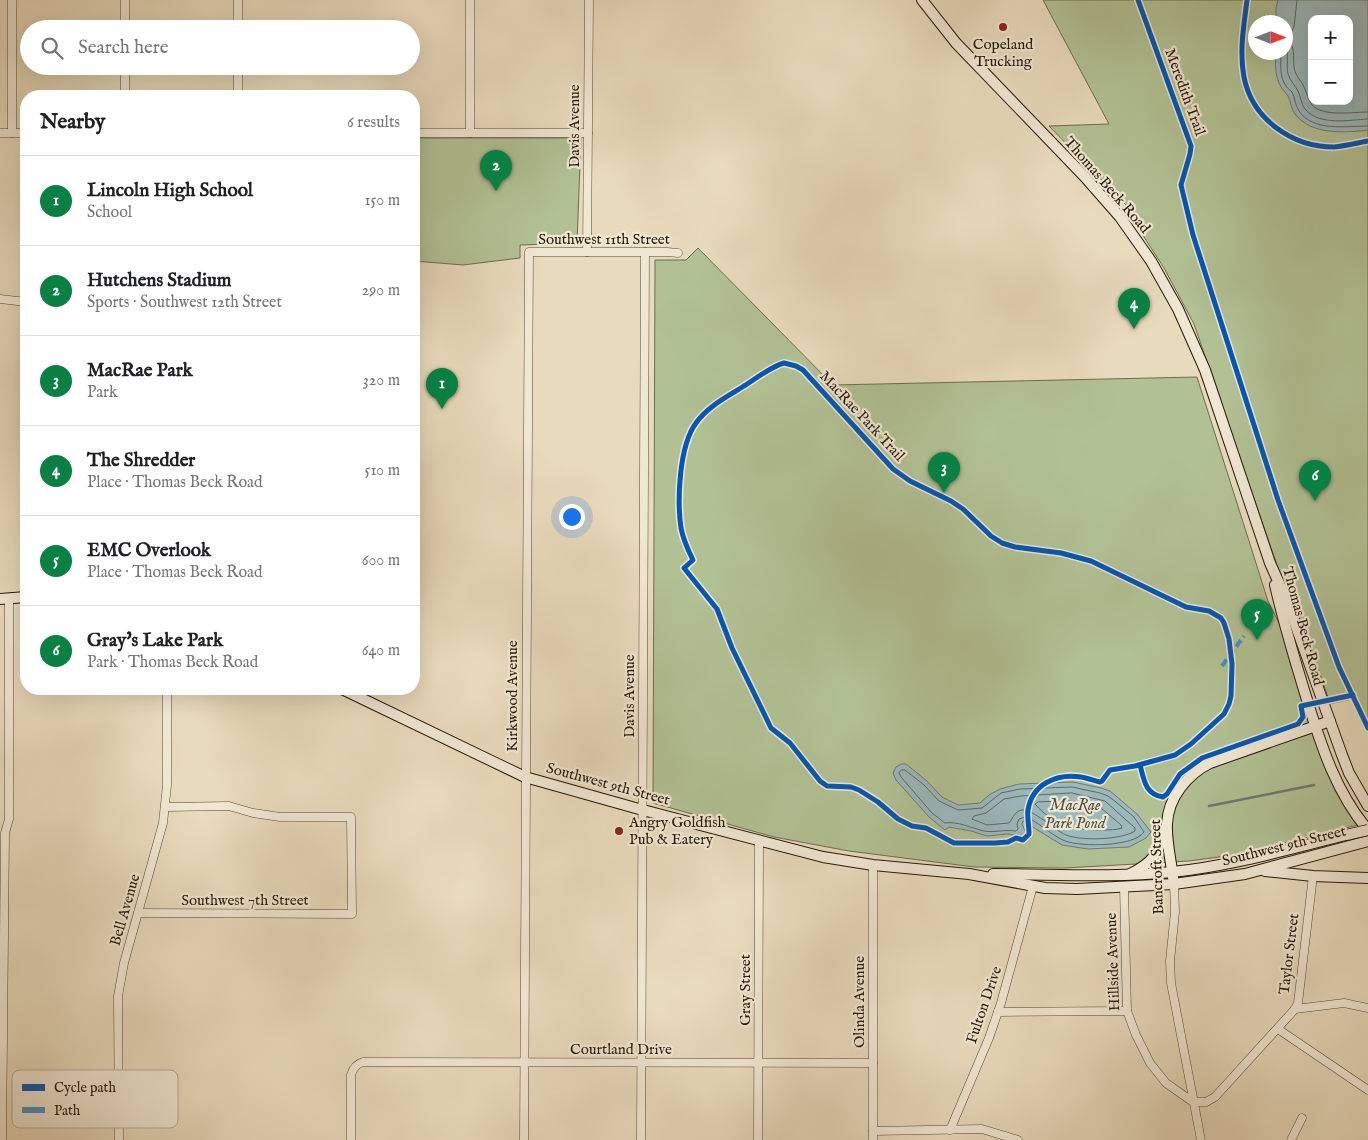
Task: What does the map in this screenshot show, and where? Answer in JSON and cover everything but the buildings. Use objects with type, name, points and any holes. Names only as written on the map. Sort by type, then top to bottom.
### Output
[{"type":"main road","name":"Thomas Beck Road","points":[[922,0],[956,43],[1084,176],[1114,211],[1151,262],[1178,309],[1205,370],[1270,563],[1294,657],[1315,726],[1334,775],[1347,801],[1368,830]]},
{"type":"main road","name":"Thomas Beck Road","points":[[1270,563],[1287,602],[1349,773],[1368,806]]},
{"type":"main road","points":[[4,598],[20,597]]},
{"type":"main road","name":"Southwest 9th Street","points":[[354,695],[525,777],[759,841],[823,857],[873,865],[969,874],[1107,876],[1173,872],[1255,857],[1368,830]]},
{"type":"main road","name":"Bancroft Street","points":[[1174,884],[1167,823],[1173,801],[1181,787],[1200,768],[1210,763],[1330,721]]},
{"type":"main road","points":[[1107,876],[1127,875],[1145,866],[1160,847],[1167,823]]},
{"type":"main road","name":"Southwest 9th Street","points":[[969,874],[1033,886],[1077,889],[1174,884],[1256,871],[1368,841]]},
{"type":"main road","points":[[1256,871],[1368,878]]},
{"type":"street","points":[[12,0],[12,133]]},
{"type":"street","points":[[125,0],[125,20]]},
{"type":"street","points":[[238,0],[238,20]]},
{"type":"street","points":[[470,0],[470,133]]},
{"type":"street","name":"Davis Avenue","points":[[587,252],[589,0]]},
{"type":"street","points":[[125,75],[125,90]]},
{"type":"street","points":[[238,75],[238,90]]},
{"type":"street","points":[[0,133],[20,132]]},
{"type":"street","points":[[420,133],[588,133]]},
{"type":"street","name":"Southwest 11th Street","points":[[529,252],[678,253]]},
{"type":"street","name":"Kirkwood Avenue","points":[[524,1140],[529,252]]},
{"type":"street","name":"Davis Avenue","points":[[641,1140],[645,252]]},
{"type":"street","points":[[0,299],[20,301]]},
{"type":"street","points":[[2,1140],[2,833],[9,819],[4,598]]},
{"type":"street","name":"Bell Avenue","points":[[119,1070],[118,996],[124,962],[163,823],[166,806],[166,695]]},
{"type":"street","name":"Southwest 7th Street","points":[[138,913],[352,914],[351,817],[280,817],[253,813],[229,806],[166,806]]},
{"type":"street","name":"Gray Street","points":[[758,1140],[759,841]]},
{"type":"street","name":"Olinda Avenue","points":[[873,865],[873,1140]]},
{"type":"street","name":"Taylor Street","points":[[1193,1102],[1206,1102],[1215,1097],[1278,1030],[1295,1009],[1298,1003],[1313,876]]},
{"type":"street","name":"Bancroft Street","points":[[1174,884],[1175,912],[1170,961],[1171,983],[1201,1140]]},
{"type":"street","name":"Fulton Drive","points":[[950,1130],[998,1012],[1033,886]]},
{"type":"street","name":"Hillside Avenue","points":[[1124,887],[1127,1011],[1139,1042],[1150,1063],[1166,1083],[1193,1102]]},
{"type":"street","points":[[1295,1009],[1344,1003],[1368,1008]]},
{"type":"street","points":[[998,1012],[1127,1011]]},
{"type":"street","points":[[1278,1030],[1368,1090]]},
{"type":"street","name":"Courtland Drive","points":[[351,1140],[351,1074],[352,1069],[357,1064],[363,1062],[873,1063]]},
{"type":"street","points":[[1291,1140],[1302,1118]]},
{"type":"street","points":[[873,1131],[982,1129],[1018,1140]]},
{"type":"street","points":[[989,1131],[989,1140]]},
{"type":"green space","points":[[1043,0],[1368,0],[1368,730],[1352,699],[1329,704],[1303,626],[1279,571],[1194,324],[1164,268],[1126,205],[1049,126],[1109,124]]},
{"type":"green space","points":[[420,138],[581,138],[577,243],[520,245],[520,258],[463,265],[420,261]]},
{"type":"green space","points":[[698,248],[833,385],[1197,377],[1268,601],[1282,629],[1291,665],[1358,825],[1234,855],[1189,861],[1065,868],[974,867],[849,851],[774,837],[653,803],[655,260],[686,260]]},
{"type":"water","points":[[1278,0],[1368,0],[1368,130],[1349,132],[1328,131],[1310,126],[1295,114],[1288,96],[1279,83],[1275,64],[1275,60],[1293,60],[1293,15],[1276,15]]},
{"type":"water","name":"MacRae Park Pond","points":[[906,764],[927,781],[942,797],[958,805],[980,803],[1000,789],[1019,784],[1073,782],[1101,788],[1110,791],[1137,814],[1151,832],[1146,838],[1129,847],[1088,849],[1062,845],[1023,821],[1022,824],[1026,833],[1023,836],[1007,834],[987,836],[949,827],[945,830],[929,817],[896,780],[893,773],[896,767]]},
{"type":"waterway","points":[[1209,806],[1314,785]]},
{"type":"marked path","points":[[1222,666],[1244,636]]},
{"type":"cycle path","name":"Meredith Trail","points":[[1138,0],[1191,146],[1181,185],[1193,235],[1278,500],[1339,667],[1368,728]]},
{"type":"cycle path","points":[[1247,0],[1242,48],[1244,77],[1248,92],[1265,118],[1289,136],[1318,146],[1334,147],[1368,141]]},
{"type":"cycle path","name":"MacRae Park Trail","points":[[784,363],[803,370],[893,469],[910,481],[963,509],[991,536],[1002,543],[1015,547],[1061,553],[1091,561],[1186,607],[1209,611],[1221,618],[1229,639],[1232,664],[1231,696],[1224,714],[1191,744],[1175,755],[1135,766],[1110,770],[1100,782],[1084,777],[1072,776],[1047,782],[1040,787],[1030,801],[1028,813],[1029,834],[1023,840],[1016,838],[1008,842],[954,843],[926,828],[912,826],[898,819],[878,802],[859,790],[851,787],[827,786],[820,781],[790,743],[771,728],[732,648],[717,609],[684,568],[693,560],[682,532],[679,503],[683,459],[690,433],[701,417],[712,407],[769,370],[784,363]]},
{"type":"cycle path","points":[[1140,765],[1146,786],[1152,793],[1163,797],[1180,774],[1202,758],[1298,724],[1303,717],[1301,706],[1353,695]]},
{"type":"place","name":"Copeland Trucking","points":[[1003,27]]},
{"type":"place","name":"Hutchens Stadium","points":[[496,191]]},
{"type":"place","name":"The Shredder","points":[[1134,329]]},
{"type":"place","name":"Lincoln High School","points":[[442,409]]},
{"type":"place","name":"MacRae Park","points":[[944,493]]},
{"type":"place","name":"Gray's Lake Park","points":[[1315,501]]},
{"type":"place","name":"EMC Overlook","points":[[1257,640]]},
{"type":"place","name":"Angry Goldfish Pub & Eatery","points":[[619,831]]}]
